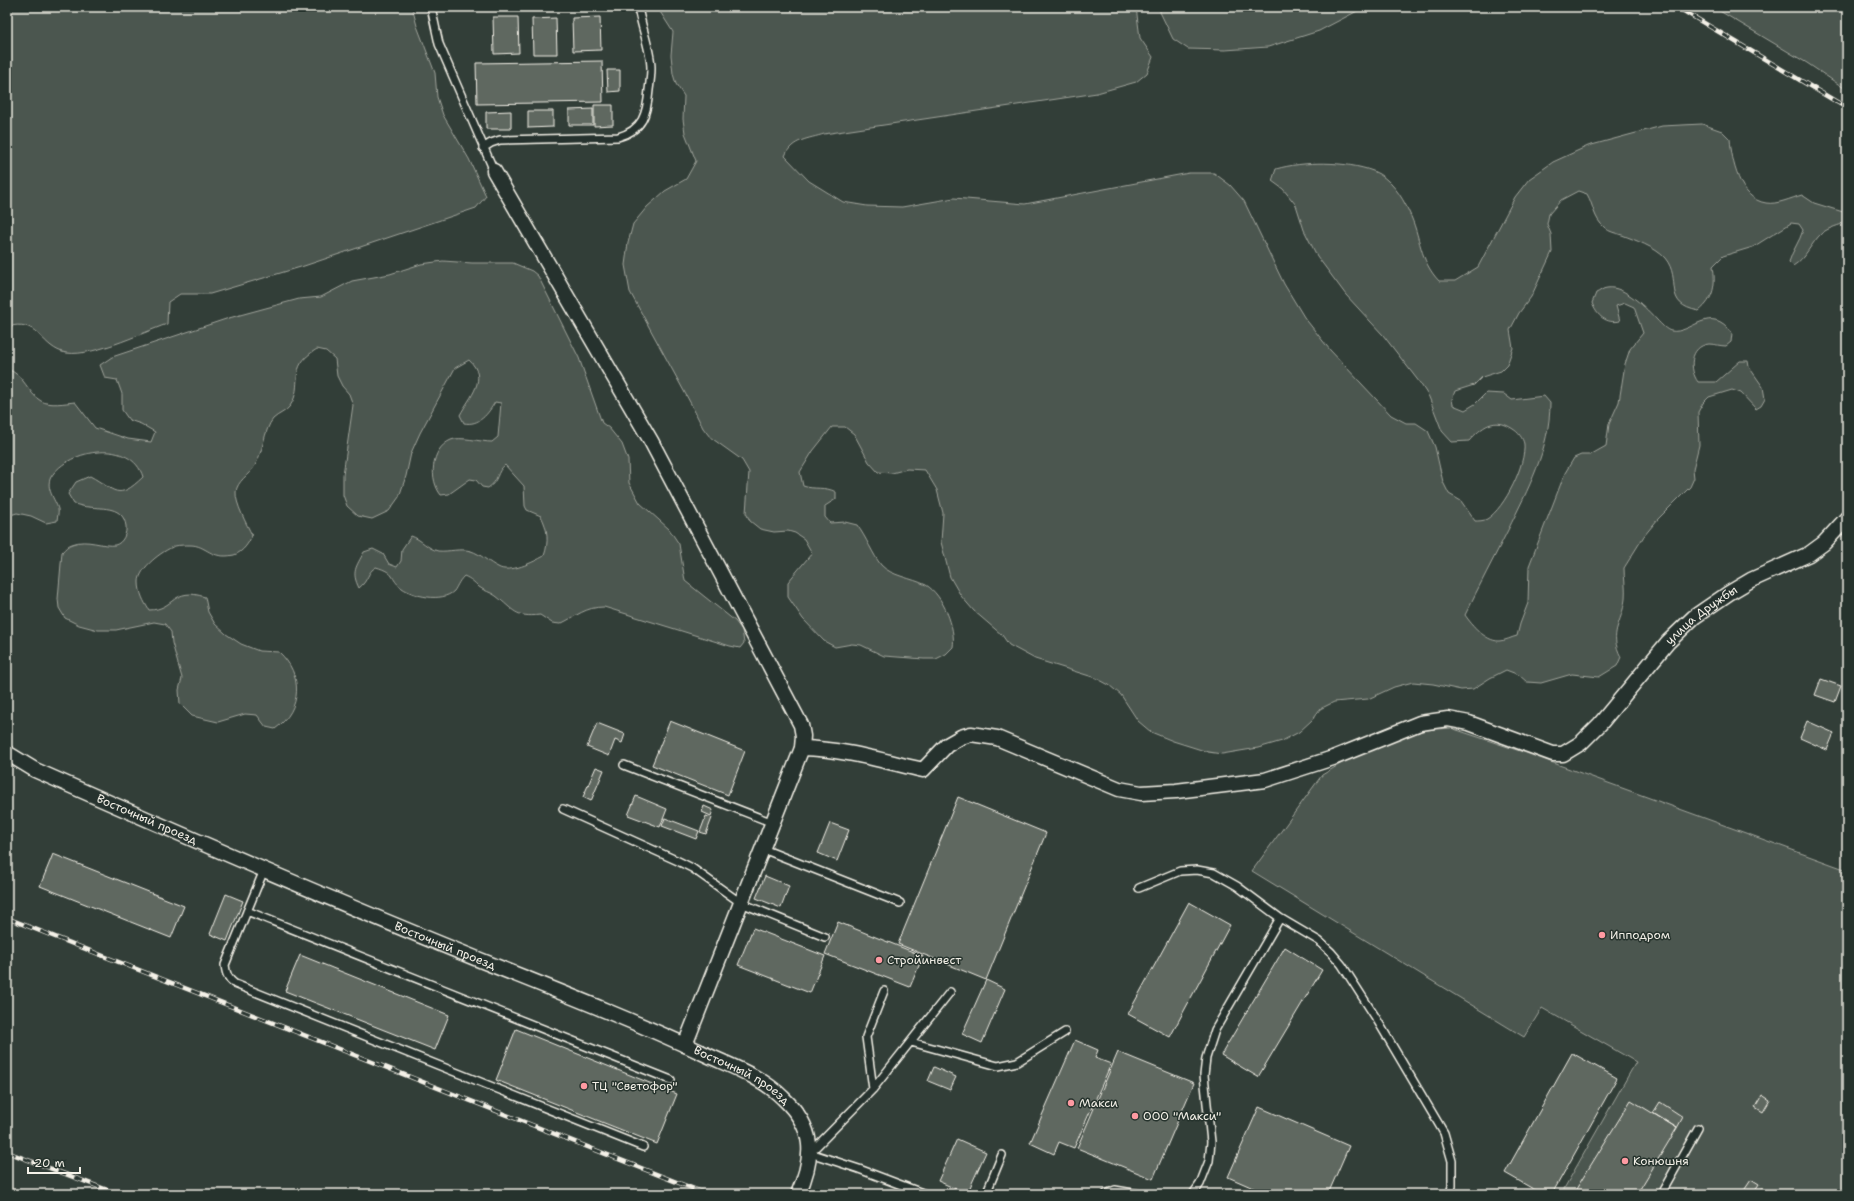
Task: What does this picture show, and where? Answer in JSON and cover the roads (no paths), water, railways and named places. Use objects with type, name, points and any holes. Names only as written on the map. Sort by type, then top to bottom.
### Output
[{"type":"street","points":[[494,171],[651,441],[801,725],[803,736],[802,748],[685,1045]]},
{"type":"street","name":"улица Дружбы","points":[[802,748],[844,752],[923,770],[948,744],[961,737],[971,734],[997,738],[1119,789],[1141,793],[1176,791],[1265,780],[1333,758],[1420,723],[1448,719],[1469,723],[1553,754],[1564,754],[1581,743],[1600,724],[1680,629],[1751,580],[1809,554],[1824,544],[1847,518]]},
{"type":"street","name":"Восточный проезд","points":[[7,753],[35,770],[264,870],[366,914],[579,999],[756,1078],[785,1099],[806,1127],[810,1140],[810,1154],[808,1169],[798,1194]]},
{"type":"lane","points":[[431,7],[439,44],[494,171]]},
{"type":"lane","points":[[483,148],[500,140],[618,137],[629,134],[638,126],[644,117],[648,99],[651,67],[638,7]]},
{"type":"lane","points":[[624,765],[772,823]]},
{"type":"lane","points":[[563,809],[692,868],[741,902],[825,937]]},
{"type":"lane","points":[[763,849],[900,903]]},
{"type":"lane","points":[[264,870],[225,964],[229,980],[235,984],[643,1147]]},
{"type":"lane","points":[[1139,888],[1180,871],[1197,870],[1214,873],[1237,886],[1280,918],[1319,941],[1331,952],[1342,965],[1376,1018],[1444,1133],[1452,1161],[1452,1186],[1450,1194]]},
{"type":"lane","points":[[247,911],[671,1080]]},
{"type":"lane","points":[[1192,1194],[1200,1184],[1209,1161],[1211,1142],[1204,1075],[1206,1058],[1216,1030],[1280,918]]},
{"type":"lane","points":[[873,1090],[866,1037],[884,990]]},
{"type":"lane","points":[[925,1194],[859,1169],[810,1154],[873,1090],[950,992]]},
{"type":"lane","points":[[911,1042],[998,1066],[1017,1062],[1065,1032]]},
{"type":"lane","points":[[1661,1194],[1698,1128]]},
{"type":"lane","points":[[986,1194],[1002,1155]]},
{"type":"lane","points":[[1106,1194],[1114,1190],[1139,1194]]},
{"type":"railway","points":[[1677,7],[1847,108]]},
{"type":"railway","points":[[7,918],[707,1194]]},
{"type":"railway","points":[[7,1152],[118,1194]]},
{"type":"place","name":"Ипподром","points":[[1602,935]]},
{"type":"place","name":"Стройинвест","points":[[879,960]]},
{"type":"place","name":"ТЦ \"Светофор\"","points":[[584,1086]]},
{"type":"place","name":"Макси","points":[[1071,1103]]},
{"type":"place","name":"ООО \"Макси\"","points":[[1135,1116]]},
{"type":"place","name":"Конюшня","points":[[1625,1161]]}]
